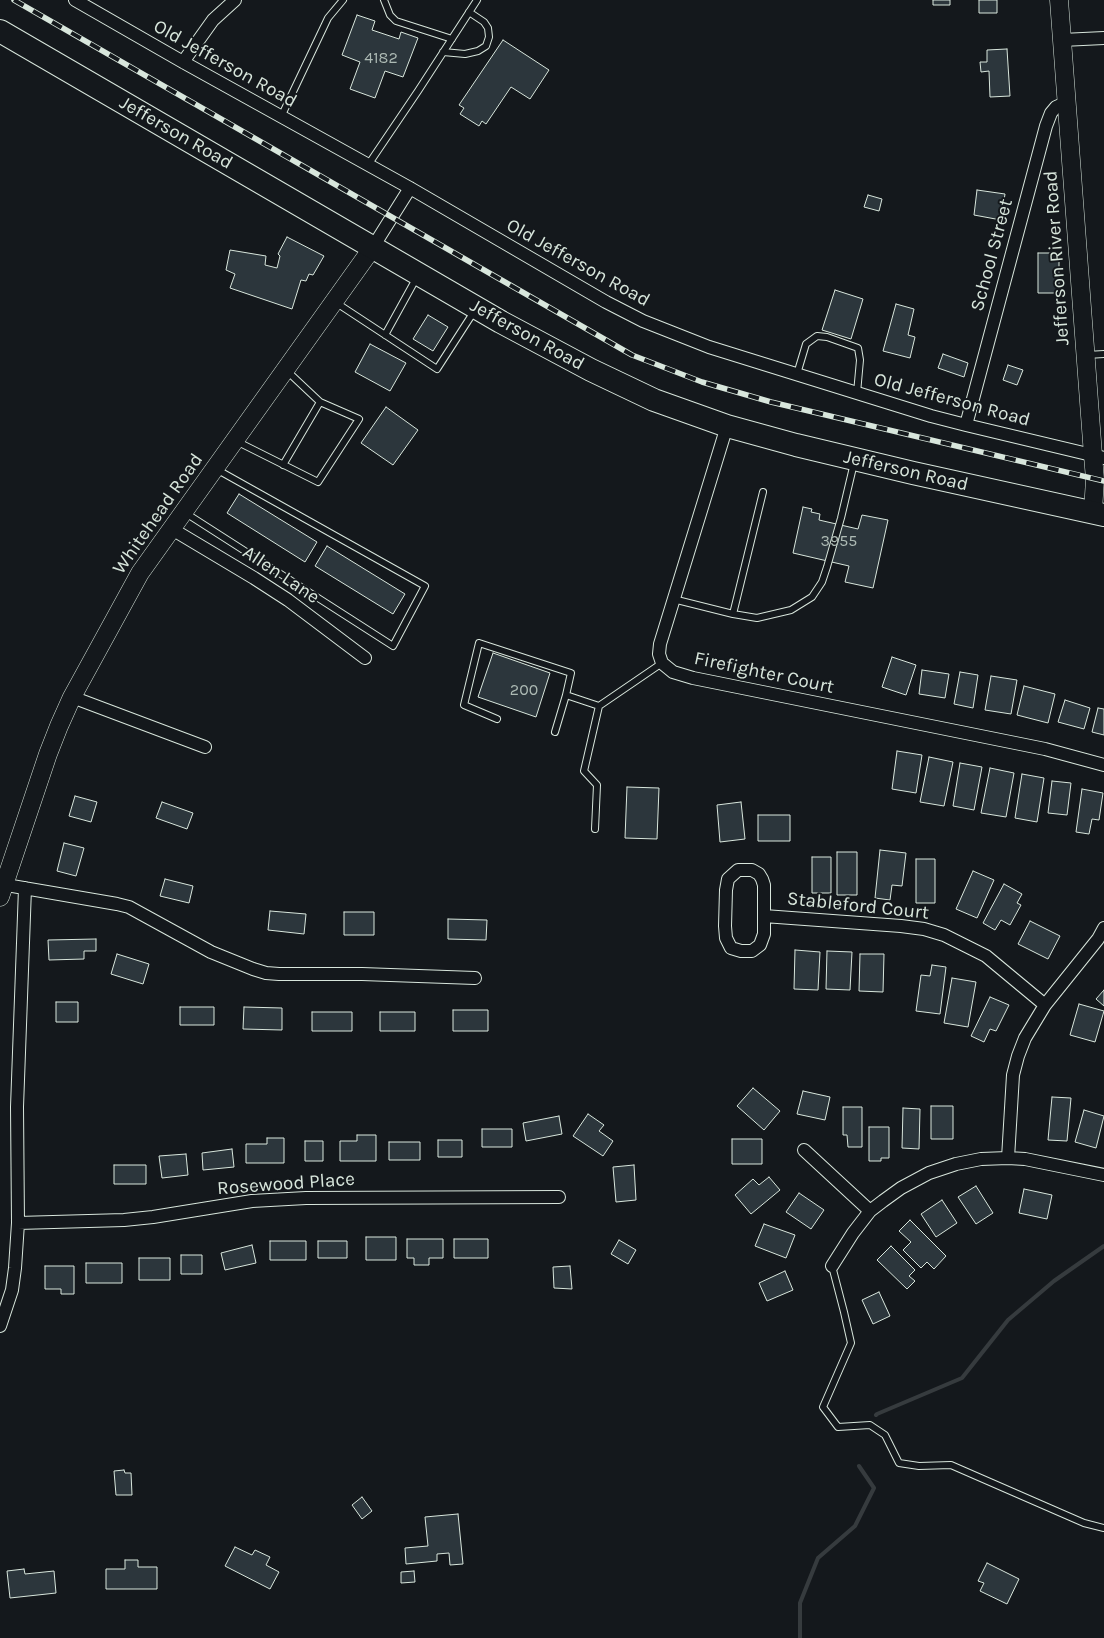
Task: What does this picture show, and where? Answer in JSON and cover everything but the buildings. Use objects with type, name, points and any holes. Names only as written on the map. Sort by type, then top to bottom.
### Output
[{"type":"highway","name":"Jefferson Road","points":[[0,31],[477,308],[592,370],[654,400],[727,426],[796,445],[1099,513]]},
{"type":"main road","name":"Jefferson River Road","points":[[1059,0],[1086,355],[1098,457],[1094,478],[1099,513]]},
{"type":"main road","name":"Whitehead Road","points":[[1,888],[48,754],[72,697],[140,573],[373,247]]},
{"type":"street","name":"Old Jefferson Road","points":[[75,0],[643,321],[708,347],[966,426],[1098,457]]},
{"type":"street","points":[[183,62],[212,20],[235,0]]},
{"type":"street","points":[[1062,40],[1104,38]]},
{"type":"street","name":"School Street","points":[[966,426],[1046,126],[1056,107],[1066,102]]},
{"type":"street","name":"Whitehead Road","points":[[373,247],[410,188]]},
{"type":"street","points":[[662,663],[659,654],[660,644],[727,426]]},
{"type":"street","name":"Allen Lane","points":[[172,529],[288,600],[365,658]]},
{"type":"street","name":"Firefighter Court","points":[[662,663],[673,672],[693,678],[1045,749],[1104,765]]},
{"type":"street","points":[[72,697],[205,747]]},
{"type":"street","name":"Stableford Court","points":[[738,870],[752,870],[759,874],[764,886],[764,916],[764,934],[760,945],[752,951],[741,951],[731,948],[726,938],[725,926],[726,890],[728,880],[733,873],[738,870]]},
{"type":"street","points":[[1,888],[25,888],[129,907],[212,952],[253,970],[266,973],[475,978]]},
{"type":"street","points":[[0,1326],[12,1290],[18,1223],[17,1107],[25,888]]},
{"type":"street","name":"Stableford Court","points":[[764,916],[901,926],[924,929],[944,935],[986,956],[1046,1005]]},
{"type":"street","points":[[1008,1158],[1013,1075],[1025,1038],[1046,1005],[1102,936]]},
{"type":"street","points":[[804,1150],[870,1211]]},
{"type":"street","points":[[832,1266],[842,1248],[870,1211],[901,1188],[929,1173],[956,1164],[981,1159],[1008,1158],[1025,1159],[1104,1175]]},
{"type":"street","name":"Rosewood Place","points":[[18,1223],[124,1220],[252,1201],[306,1198],[559,1197]]},
{"type":"lane","points":[[281,117],[328,18],[343,0]]},
{"type":"lane","points":[[384,0],[390,15],[396,22],[452,39]]},
{"type":"lane","points":[[368,165],[477,0]]},
{"type":"lane","points":[[443,52],[465,54],[478,51],[486,46],[489,37],[488,28],[484,22],[469,12]]},
{"type":"lane","points":[[385,335],[419,274]]},
{"type":"lane","points":[[334,301],[437,369],[477,308]]},
{"type":"lane","points":[[798,374],[806,344],[817,336],[827,337],[858,348],[860,360],[857,393]]},
{"type":"lane","points":[[1086,355],[1104,354]]},
{"type":"lane","points":[[235,440],[318,482],[359,420],[320,402],[286,369]]},
{"type":"lane","points":[[283,465],[320,402]]},
{"type":"lane","points":[[674,599],[757,618],[791,610],[812,597],[822,582],[827,567],[841,518],[854,459]]},
{"type":"lane","points":[[184,512],[393,646],[425,586],[215,468]]},
{"type":"lane","points":[[733,614],[763,492]]},
{"type":"lane","points":[[497,719],[464,705],[479,643],[571,673],[555,732]]},
{"type":"lane","points":[[595,829],[597,785],[584,771],[599,706],[662,663]]},
{"type":"lane","points":[[566,694],[599,706]]},
{"type":"lane","points":[[832,1266],[851,1343],[823,1407],[838,1427],[870,1425],[885,1435],[898,1463],[920,1466],[951,1465],[1084,1524],[1104,1528]]},
{"type":"waterway","points":[[876,1415],[962,1378],[1008,1320],[1054,1281],[1104,1246]]},
{"type":"waterway","points":[[800,1638],[800,1603],[818,1558],[855,1526],[874,1488],[859,1466]]},
{"type":"railway","points":[[14,0],[632,355],[702,382],[771,402],[1104,481]]}]
